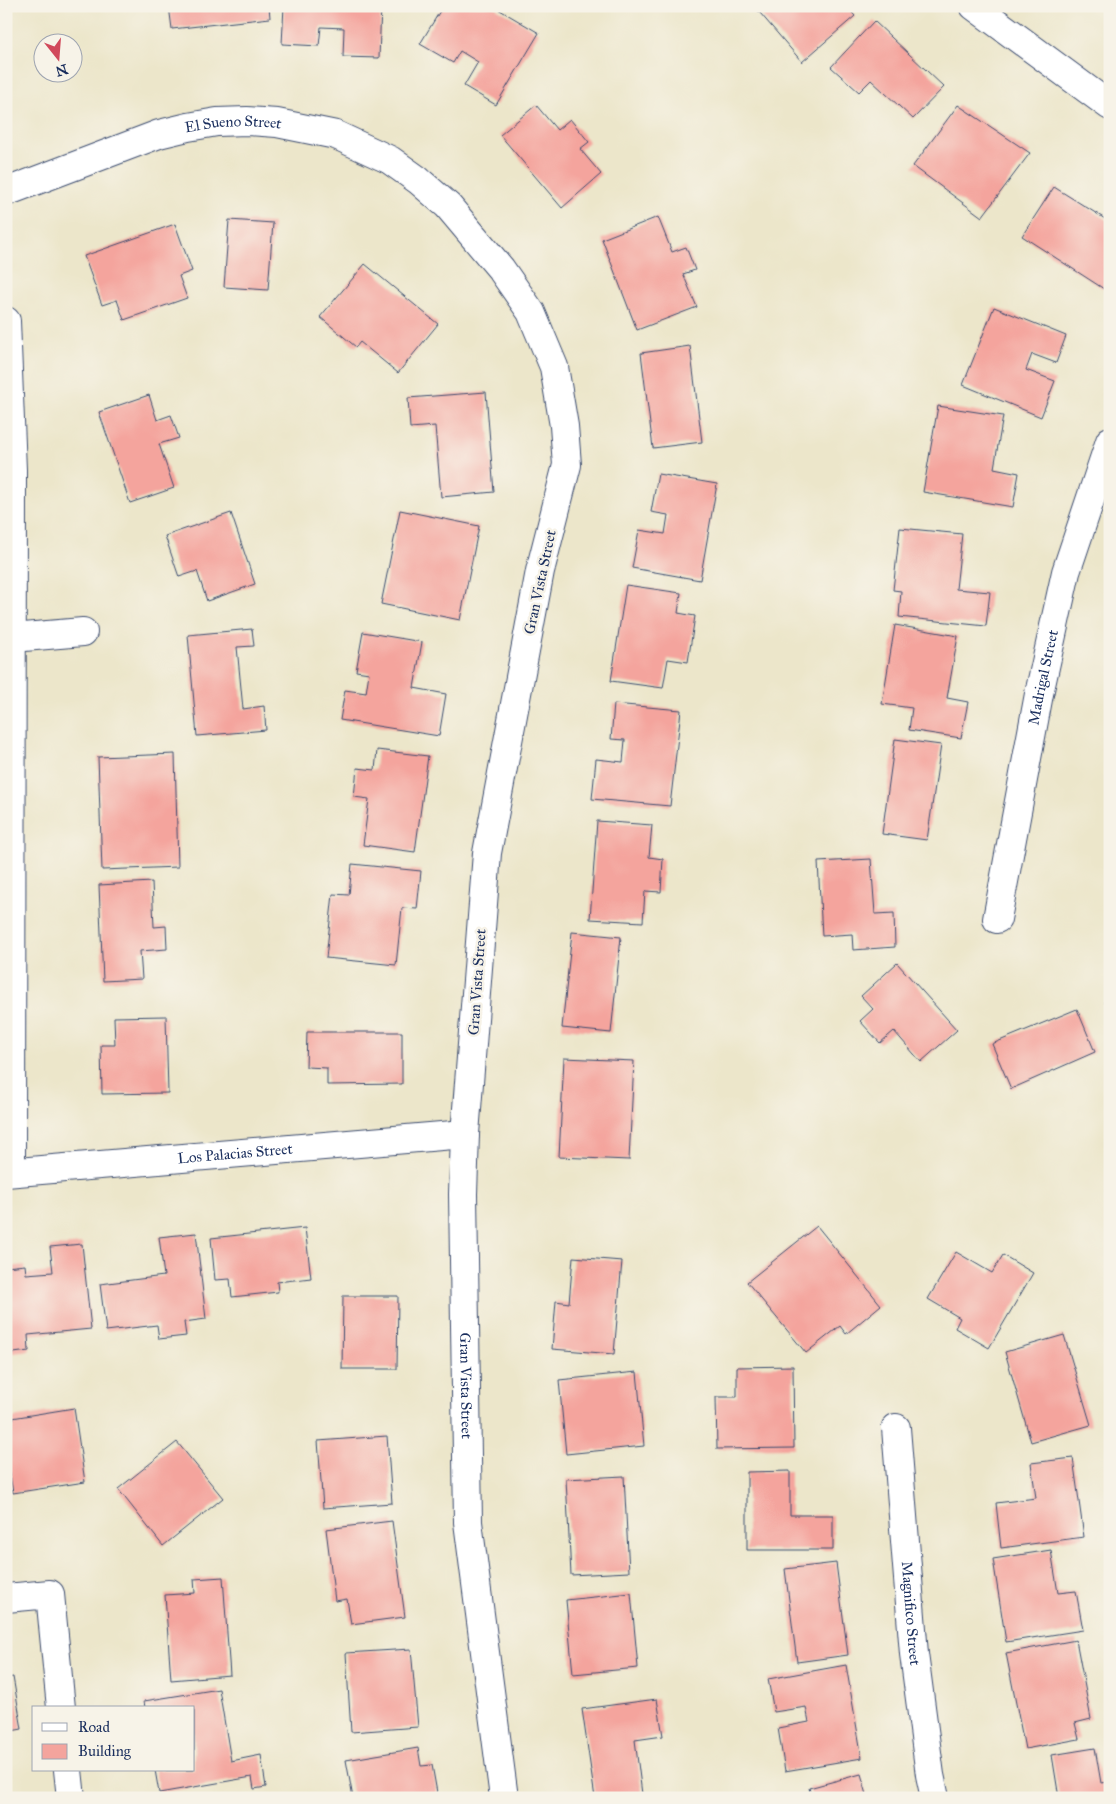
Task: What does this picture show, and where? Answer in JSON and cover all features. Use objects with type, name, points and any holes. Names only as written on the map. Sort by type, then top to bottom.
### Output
[{"type":"street","points":[[974,6],[1110,106]]},
{"type":"street","name":"El Sueno Street","points":[[6,192],[159,134],[208,124],[248,121],[277,123],[336,135],[390,160],[418,180],[448,206]]},
{"type":"street","name":"Gran Vista Street","points":[[448,206],[501,269],[531,312],[544,340],[554,368],[560,397],[567,465],[540,571],[487,853],[465,1134],[463,1194],[468,1522],[504,1798]]},
{"type":"street","points":[[6,321],[12,470],[9,1172]]},
{"type":"street","name":"Madrigal Street","points":[[997,919],[1039,694],[1066,572],[1110,441]]},
{"type":"street","points":[[12,638],[83,632]]},
{"type":"street","name":"Los Palacias Street","points":[[9,1172],[465,1134]]},
{"type":"street","name":"Magnifico Street","points":[[896,1428],[914,1654],[930,1775],[936,1798]]},
{"type":"street","points":[[6,1598],[50,1594],[61,1706]]},
{"type":"street","points":[[68,1772],[71,1798]]},
{"type":"building","points":[[169,6],[269,6],[270,18],[172,29]]},
{"type":"building","points":[[284,6],[381,6],[379,58],[343,57],[344,28],[321,27],[319,46],[282,44]]},
{"type":"building","points":[[443,6],[493,6],[539,33],[496,105],[464,86],[478,62],[460,51],[453,63],[420,44]]},
{"type":"building","points":[[754,6],[846,6],[855,16],[802,62]]},
{"type":"building","points":[[874,21],[944,87],[913,119],[871,80],[859,92],[831,67]]},
{"type":"building","points":[[536,105],[557,130],[570,119],[589,142],[580,149],[601,174],[562,208],[500,135]]},
{"type":"building","points":[[958,105],[1030,153],[982,217],[913,166]]},
{"type":"building","points":[[1054,187],[1110,222],[1110,279],[1104,289],[1022,236]]},
{"type":"building","points":[[658,217],[672,252],[686,247],[695,270],[683,274],[697,307],[637,330],[602,239]]},
{"type":"building","points":[[229,220],[273,223],[268,290],[224,287]]},
{"type":"building","points":[[175,224],[192,271],[179,276],[187,298],[124,320],[117,300],[102,305],[84,256]]},
{"type":"building","points":[[365,264],[438,324],[398,373],[360,342],[356,347],[320,317]]},
{"type":"building","points":[[994,307],[1066,336],[1056,363],[1032,354],[1026,370],[1055,381],[1041,417],[963,385]]},
{"type":"building","points":[[690,346],[702,442],[653,448],[641,353]]},
{"type":"building","points":[[486,392],[494,492],[441,497],[435,426],[410,428],[408,398]]},
{"type":"building","points":[[149,395],[157,420],[171,415],[179,438],[159,444],[174,488],[130,503],[99,412]]},
{"type":"building","points":[[938,406],[1003,416],[994,468],[1019,473],[1013,507],[923,492]]},
{"type":"building","points":[[658,474],[717,484],[700,580],[632,568],[639,530],[665,534],[668,515],[651,512]]},
{"type":"building","points":[[400,510],[479,526],[460,620],[381,604]]},
{"type":"building","points":[[231,513],[255,584],[207,601],[197,571],[179,577],[165,536]]},
{"type":"building","points":[[900,528],[962,534],[956,589],[990,592],[986,626],[899,617],[901,591],[893,590]]},
{"type":"building","points":[[626,585],[681,593],[678,613],[695,616],[688,662],[668,659],[663,688],[611,681]]},
{"type":"building","points":[[895,625],[958,636],[947,698],[968,702],[961,738],[909,730],[912,708],[882,704]]},
{"type":"building","points":[[252,629],[254,646],[237,647],[243,709],[264,706],[266,730],[197,736],[188,635]]},
{"type":"building","points":[[363,632],[422,642],[414,688],[446,694],[439,736],[340,720],[345,690],[366,693],[369,673],[356,671]]},
{"type":"building","points":[[614,704],[681,710],[670,806],[592,799],[596,759],[623,762],[625,740],[611,739]]},
{"type":"building","points":[[895,739],[941,745],[927,840],[882,834]]},
{"type":"building","points":[[377,750],[428,756],[415,852],[363,845],[369,799],[354,797],[357,768],[375,770]]},
{"type":"building","points":[[175,754],[178,867],[102,870],[98,757]]},
{"type":"building","points":[[597,821],[652,825],[649,857],[663,859],[661,892],[645,891],[643,922],[590,919]]},
{"type":"building","points":[[871,859],[875,914],[894,913],[895,947],[853,950],[852,934],[822,936],[818,862]]},
{"type":"building","points":[[352,864],[421,871],[417,909],[402,908],[396,965],[326,958],[333,894],[349,895]]},
{"type":"building","points":[[152,882],[154,927],[166,926],[167,949],[140,951],[142,979],[103,981],[99,885]]},
{"type":"building","points":[[572,932],[621,937],[611,1033],[562,1028]]},
{"type":"building","points":[[897,963],[957,1030],[921,1062],[894,1031],[880,1043],[860,1021],[873,1009],[861,996]]},
{"type":"building","points":[[1110,987],[1110,1004],[1105,1003]]},
{"type":"building","points":[[1077,1009],[1095,1052],[1011,1089],[992,1044]]},
{"type":"building","points":[[166,1016],[168,1093],[102,1094],[101,1045],[115,1045],[114,1017]]},
{"type":"building","points":[[307,1032],[402,1032],[402,1084],[327,1085],[327,1068],[306,1067]]},
{"type":"building","points":[[564,1058],[634,1061],[629,1160],[559,1157]]},
{"type":"building","points":[[817,1226],[881,1305],[846,1334],[840,1326],[806,1353],[747,1282]]},
{"type":"building","points":[[305,1228],[311,1278],[277,1282],[278,1292],[232,1297],[230,1279],[215,1280],[211,1238]]},
{"type":"building","points":[[196,1233],[206,1319],[184,1322],[186,1336],[159,1339],[157,1325],[106,1331],[100,1284],[164,1276],[159,1237]]},
{"type":"building","points":[[82,1244],[91,1329],[28,1335],[29,1351],[6,1354],[6,1267],[25,1265],[26,1274],[53,1272],[50,1247]]},
{"type":"building","points":[[956,1252],[992,1273],[1003,1255],[1033,1273],[989,1348],[955,1328],[960,1318],[928,1299]]},
{"type":"building","points":[[573,1257],[622,1261],[614,1354],[552,1349],[556,1301],[569,1303]]},
{"type":"building","points":[[343,1296],[398,1296],[397,1369],[342,1369]]},
{"type":"building","points":[[1064,1335],[1091,1425],[1031,1442],[1005,1352]]},
{"type":"building","points":[[793,1366],[794,1448],[717,1449],[716,1397],[737,1397],[737,1367]]},
{"type":"building","points":[[637,1372],[644,1446],[566,1454],[559,1380]]},
{"type":"building","points":[[74,1408],[85,1482],[13,1493],[6,1450],[6,1419]]},
{"type":"building","points":[[387,1436],[392,1503],[323,1508],[318,1441]]},
{"type":"building","points":[[177,1442],[223,1498],[163,1546],[118,1489]]},
{"type":"building","points":[[1073,1458],[1084,1537],[1001,1548],[996,1503],[1036,1498],[1031,1463]]},
{"type":"building","points":[[790,1471],[790,1515],[833,1515],[833,1550],[747,1550],[747,1472]]},
{"type":"building","points":[[624,1476],[629,1572],[571,1575],[566,1479]]},
{"type":"building","points":[[392,1521],[405,1617],[351,1624],[347,1599],[335,1601],[326,1529]]},
{"type":"building","points":[[1051,1550],[1058,1593],[1076,1591],[1083,1630],[1006,1642],[993,1559]]},
{"type":"building","points":[[836,1563],[848,1655],[797,1662],[785,1569]]},
{"type":"building","points":[[223,1577],[230,1675],[171,1680],[165,1595],[195,1593],[194,1579]]},
{"type":"building","points":[[631,1593],[638,1668],[573,1674],[566,1600]]},
{"type":"building","points":[[1076,1640],[1091,1719],[1075,1723],[1079,1739],[1025,1749],[1006,1653]]},
{"type":"building","points":[[411,1649],[418,1727],[351,1732],[346,1653]]},
{"type":"building","points":[[846,1665],[862,1758],[785,1771],[778,1728],[809,1722],[806,1707],[774,1712],[768,1679]]},
{"type":"building","points":[[13,1677],[22,1729],[6,1732],[6,1678]]},
{"type":"building","points":[[219,1689],[231,1761],[261,1755],[266,1787],[254,1789],[252,1777],[159,1793],[155,1772],[195,1772],[195,1706],[145,1706],[144,1701]]},
{"type":"building","points":[[657,1699],[663,1736],[635,1740],[642,1794],[595,1798],[582,1709]]},
{"type":"building","points":[[418,1748],[421,1766],[432,1765],[438,1798],[353,1798],[346,1760]]},
{"type":"building","points":[[1095,1748],[1101,1783],[1110,1782],[1110,1798],[1059,1798],[1052,1755]]},
{"type":"building","points":[[861,1774],[868,1798],[812,1798],[809,1788]]}]
